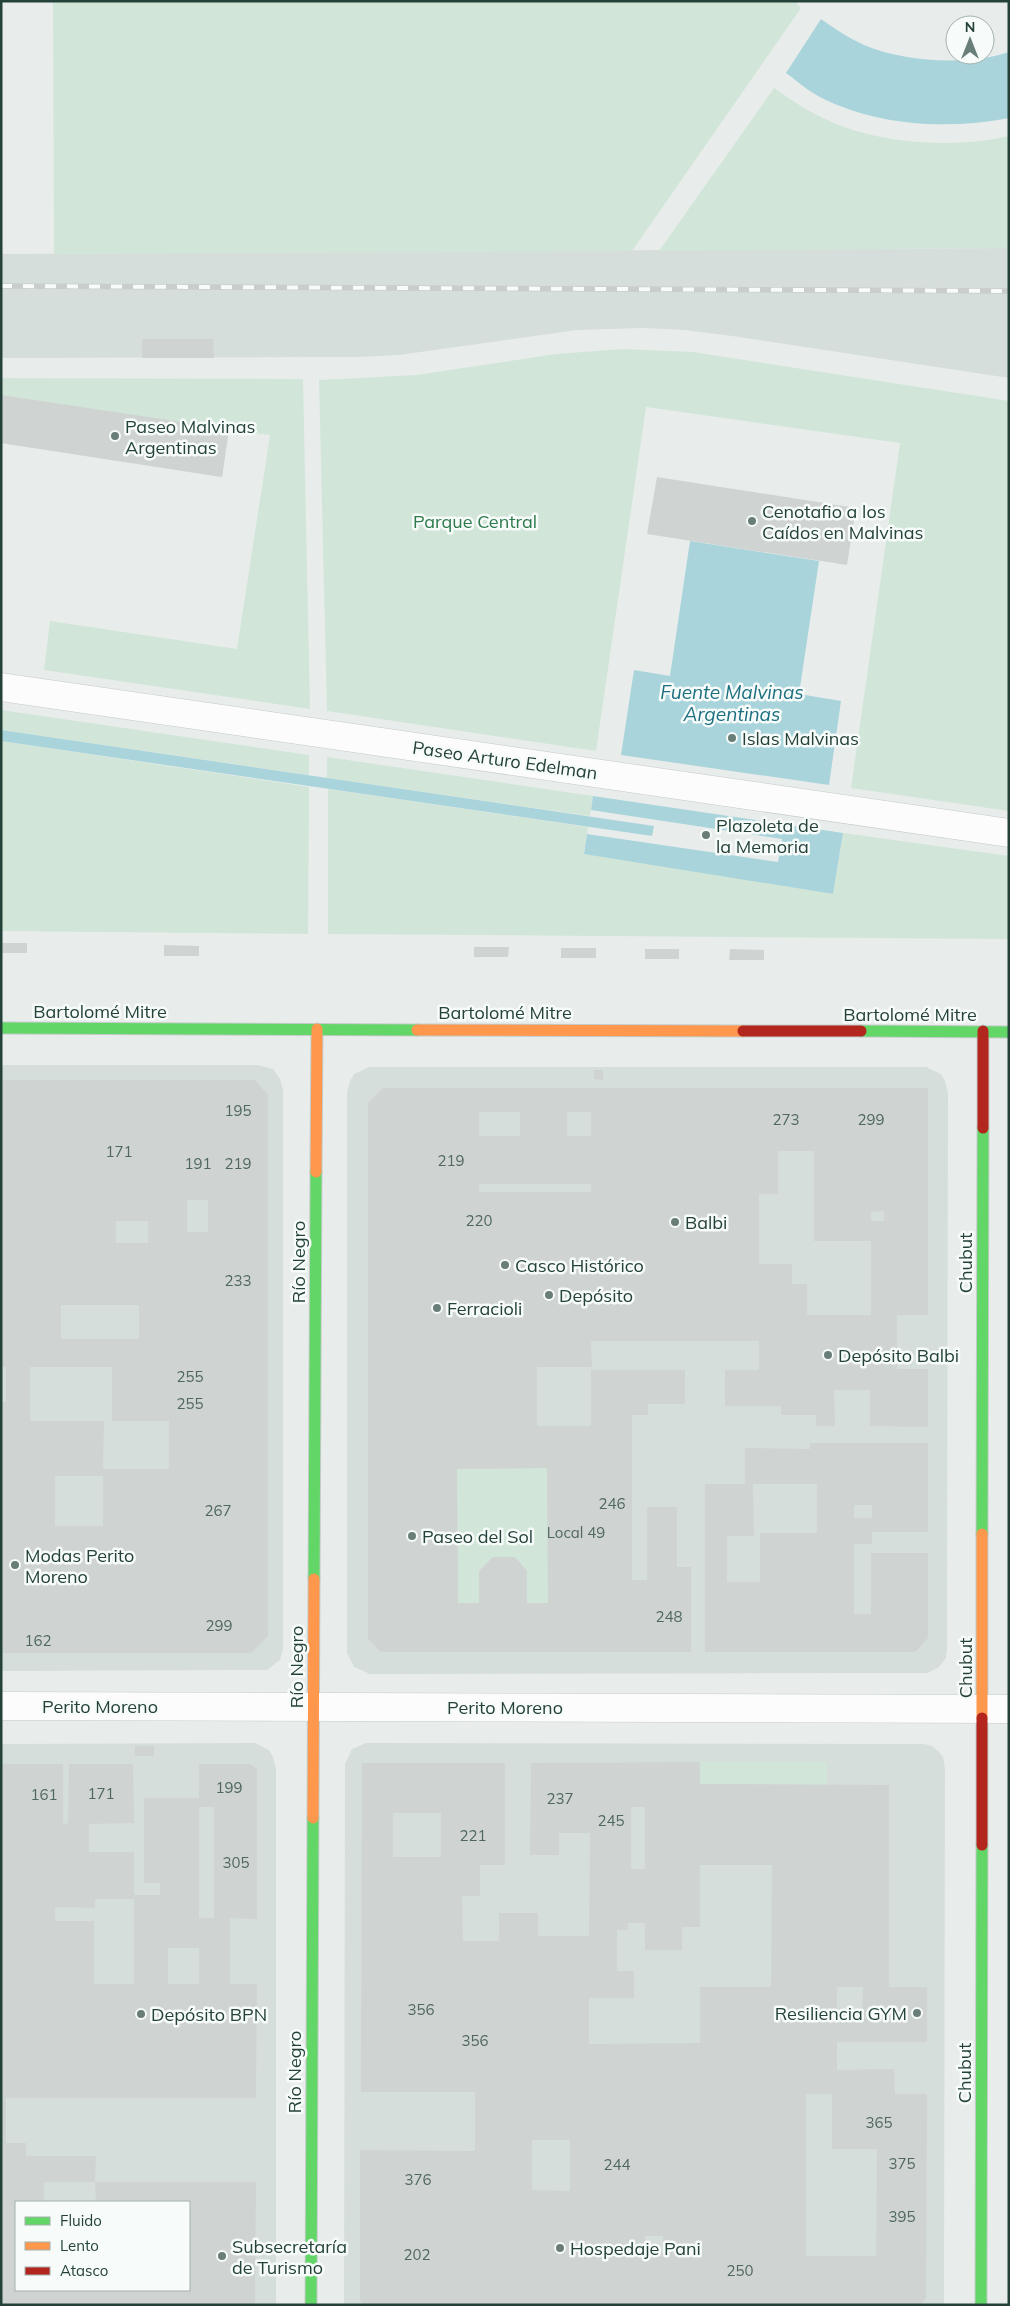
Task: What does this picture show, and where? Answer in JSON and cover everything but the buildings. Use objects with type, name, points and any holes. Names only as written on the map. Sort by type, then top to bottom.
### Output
[{"type":"street","name":"Paseo Arturo Edelman","points":[[1,687],[1009,833]]},
{"type":"street","points":[[983,1031],[1009,1018]]},
{"type":"street","name":"Bartolomé Mitre","points":[[1,1028],[1009,1032]]},
{"type":"street","name":"Río Negro","points":[[311,2305],[317,1029]]},
{"type":"street","name":"Chubut","points":[[981,2305],[983,1031]]},
{"type":"street","name":"Perito Moreno","points":[[1,1706],[1009,1709]]},
{"type":"shaded area","points":[[1009,248],[1009,378],[732,336],[685,330],[643,328],[577,330],[399,355],[360,357],[1,358],[1,254]]},
{"type":"shaded area","points":[[1,1065],[258,1065],[273,1069],[280,1079],[283,1090],[283,1648],[280,1660],[267,1670],[1,1671]]},
{"type":"shaded area","points":[[369,1067],[926,1067],[941,1074],[948,1093],[947,1650],[946,1658],[938,1668],[927,1673],[370,1674],[354,1667],[347,1653],[347,1093],[354,1074]]},
{"type":"shaded area","points":[[255,1743],[269,1750],[276,1769],[276,2305],[1,2305],[1,1744]]},
{"type":"shaded area","points":[[366,1743],[924,1744],[932,1746],[938,1751],[943,1757],[945,1769],[944,2305],[344,2305],[345,1764],[352,1749]]},
{"type":"green space","points":[[53,1],[795,1],[801,8],[632,251],[54,254]]},
{"type":"green space","points":[[774,88],[823,118],[866,134],[890,139],[939,143],[987,140],[1009,136],[1009,248],[659,251]]},
{"type":"green space","name":"Parque Central","points":[[623,349],[693,352],[1009,401],[1009,811],[851,788],[900,443],[646,407],[596,751],[327,711],[319,380],[416,375],[556,354]]},
{"type":"green space","points":[[1,378],[303,379],[310,709],[44,670],[50,621],[237,649],[270,435],[229,430],[222,477],[1,443]]},
{"type":"green space","points":[[1,710],[309,755],[309,775],[1,730]]},
{"type":"green space","points":[[1,741],[309,787],[308,934],[1,931]]},
{"type":"green space","points":[[327,757],[593,796],[590,816],[327,778]]},
{"type":"green space","points":[[328,789],[588,827],[584,853],[833,894],[843,833],[1009,856],[1009,939],[328,934]]},
{"type":"green space","points":[[547,1468],[548,1603],[527,1603],[527,1571],[515,1558],[479,1603],[458,1603],[457,1469]]},
{"type":"green space","points":[[700,1762],[827,1762],[827,1785],[700,1784]]},
{"type":"water","points":[[821,19],[864,45],[880,51],[917,58],[945,60],[945,65],[995,65],[995,56],[1009,52],[1009,118],[962,124],[913,123],[888,120],[842,107],[820,97],[786,73]]},
{"type":"water","name":"Fuente Malvinas Argentinas","points":[[690,541],[819,561],[799,694],[841,701],[829,785],[621,755],[634,670],[670,676]]},
{"type":"water","points":[[1,730],[654,826],[652,836],[1,741]]},
{"type":"water","points":[[593,796],[843,833],[833,894],[584,854],[587,834],[778,862],[782,839],[591,810]]},
{"type":"railway","points":[[1,286],[1009,291]]},
{"type":"traffic: fast","points":[[1,1028],[417,1030]]},
{"type":"traffic: fast","points":[[861,1031],[1009,1032]]},
{"type":"traffic: fast","points":[[982,1534],[983,1128]]},
{"type":"traffic: fast","points":[[314,1579],[316,1172]]},
{"type":"traffic: fast","points":[[311,2305],[313,1818]]},
{"type":"traffic: fast","points":[[981,2305],[982,1845]]},
{"type":"traffic: slow","points":[[316,1172],[317,1029]]},
{"type":"traffic: slow","points":[[417,1030],[743,1031]]},
{"type":"traffic: slow","points":[[982,1534],[982,1718]]},
{"type":"traffic: slow","points":[[313,1818],[314,1579]]},
{"type":"traffic: jam","points":[[743,1031],[861,1031]]},
{"type":"traffic: jam","points":[[983,1031],[983,1128]]},
{"type":"traffic: jam","points":[[982,1718],[982,1845]]},
{"type":"place","name":"Paseo Malvinas Argentinas","points":[[115,436]]},
{"type":"place","name":"Cenotafio a los Caídos en Malvinas","points":[[752,521]]},
{"type":"place","name":"Islas Malvinas","points":[[732,738]]},
{"type":"place","name":"Plazoleta de la Memoria","points":[[706,835]]},
{"type":"place","name":"Balbi","points":[[675,1222]]},
{"type":"place","name":"Casco Histórico","points":[[505,1265]]},
{"type":"place","name":"Depósito","points":[[549,1295]]},
{"type":"place","name":"Ferracioli","points":[[437,1308]]},
{"type":"place","name":"Depósito Balbi","points":[[828,1355]]},
{"type":"place","name":"Paseo del Sol","points":[[412,1536]]},
{"type":"place","name":"Modas Perito Moreno","points":[[15,1565]]},
{"type":"place","name":"Resiliencia GYM","points":[[917,2013]]},
{"type":"place","name":"Depósito BPN","points":[[141,2014]]},
{"type":"place","name":"Hospedaje Pani","points":[[560,2248]]},
{"type":"place","name":"Subsecretaría de Turismo","points":[[222,2256]]}]
